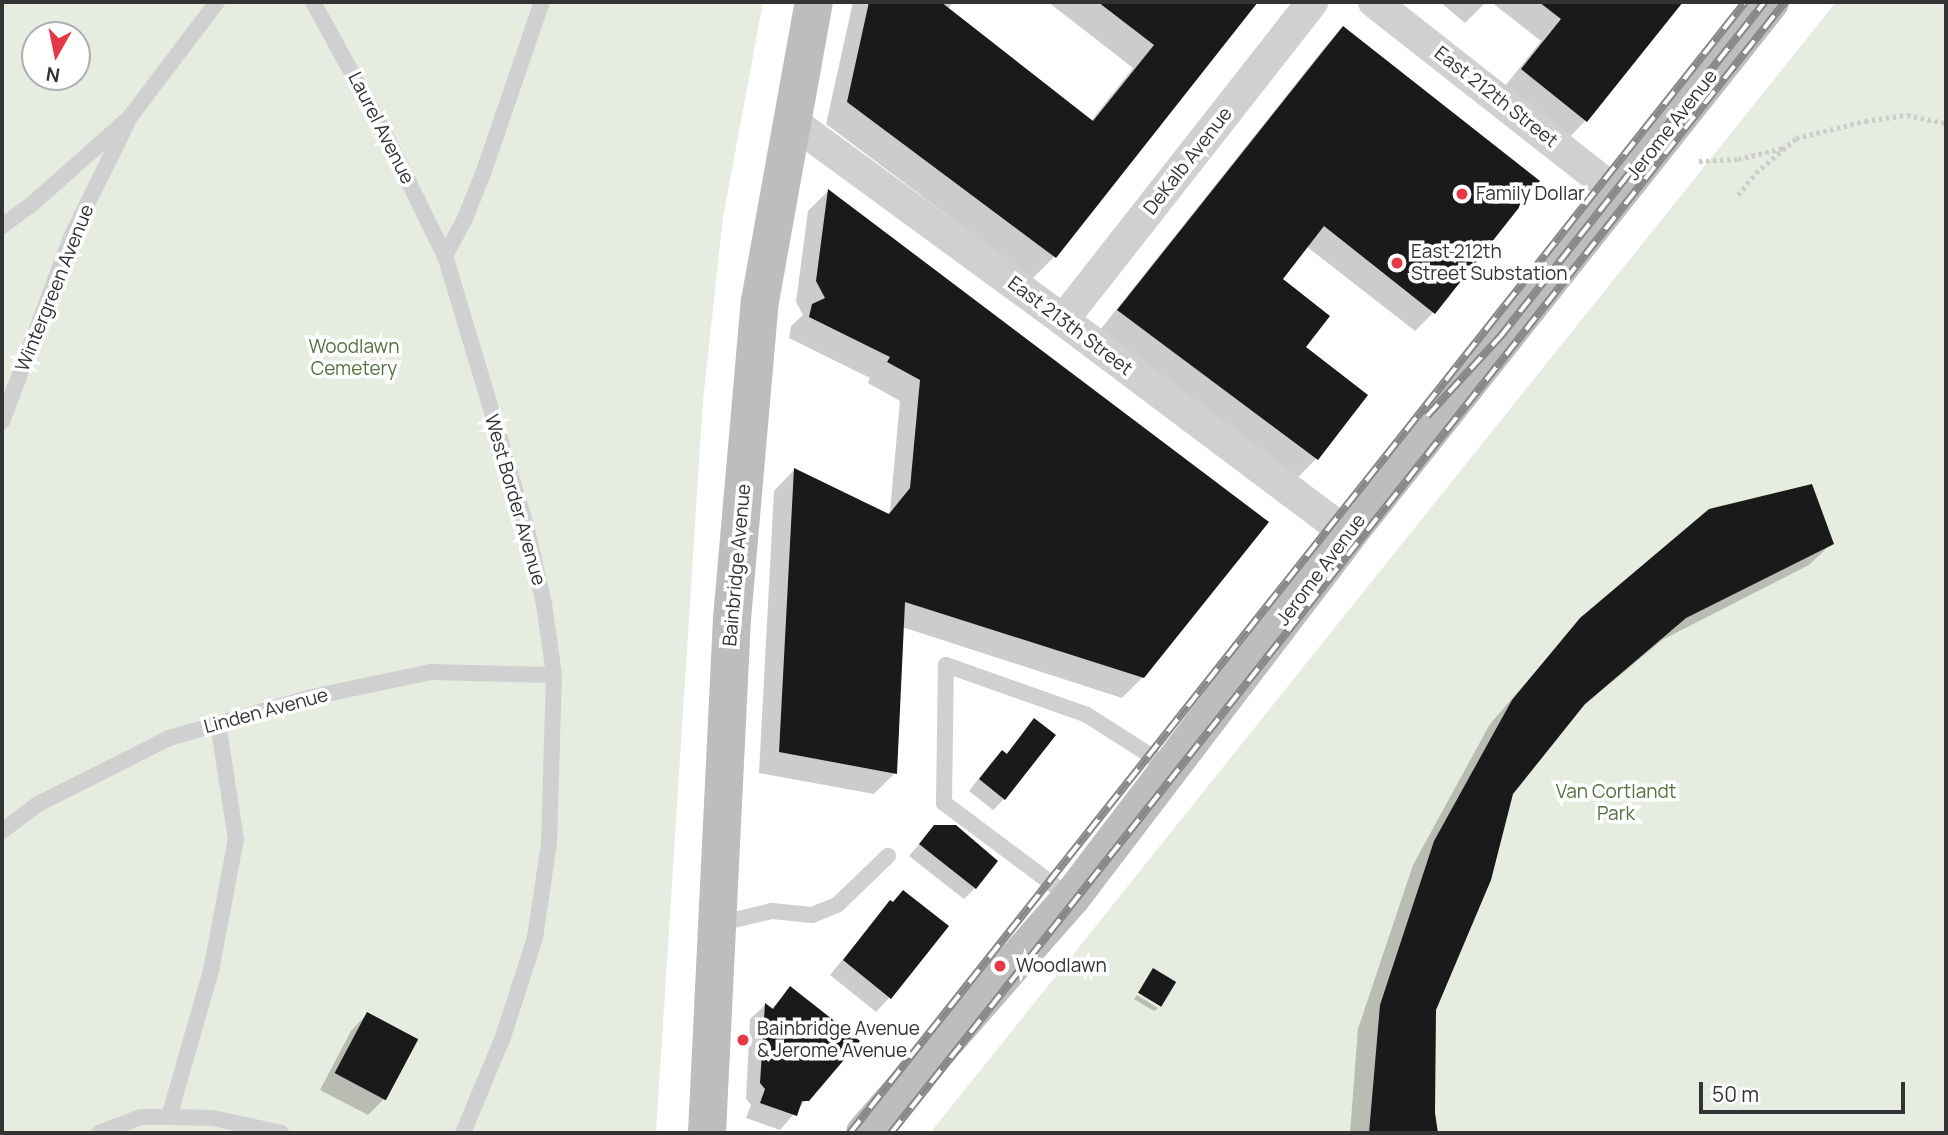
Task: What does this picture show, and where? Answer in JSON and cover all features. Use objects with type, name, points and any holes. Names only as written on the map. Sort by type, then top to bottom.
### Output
[{"type":"main road","name":"Bainbridge Avenue","points":[[707,1133],[732,618],[760,301],[790,120],[814,2]]},
{"type":"main road","name":"Jerome Avenue","points":[[865,1133],[1071,898],[1348,534],[1770,2]]},
{"type":"street","name":"DeKalb Avenue","points":[[1063,320],[1312,2]]},
{"type":"street","name":"East 212th Street","points":[[1374,2],[1618,193]]},
{"type":"street","name":"East 213th Street","points":[[790,120],[1348,534]]},
{"type":"lane","points":[[2,226],[31,205],[130,117],[217,2]]},
{"type":"lane","name":"Laurel Avenue","points":[[313,2],[381,125],[445,256]]},
{"type":"lane","points":[[445,256],[464,221],[484,171],[542,2]]},
{"type":"lane","name":"Wintergreen Avenue","points":[[2,422],[72,235],[130,117]]},
{"type":"lane","name":"West Border Avenue","points":[[445,256],[527,528],[544,604],[554,675],[548,843],[535,938],[503,1037],[463,1133]]},
{"type":"lane","points":[[1071,898],[944,803],[946,664],[1087,715],[1170,768]]},
{"type":"lane","name":"Linden Avenue","points":[[2,831],[38,804],[169,738],[312,697],[431,672],[554,675]]},
{"type":"lane","points":[[169,1117],[212,971],[236,839],[218,724]]},
{"type":"lane","points":[[717,924],[772,911],[812,915],[836,905],[888,856]]},
{"type":"lane","points":[[99,1133],[141,1117],[213,1118],[281,1133]]},
{"type":"path","points":[[1738,195],[1756,173],[1796,138],[1882,117],[1907,115],[1946,123]]},
{"type":"path","points":[[1699,161],[1738,159],[1784,148]]},
{"type":"green space","name":"Woodlawn Cemetery","points":[[2,2],[763,2],[723,218],[703,400],[656,1133],[2,1133]]},
{"type":"green space","name":"Van Cortlandt Park","points":[[1836,2],[1946,2],[1946,1133],[930,1133]]},
{"type":"building","points":[[869,2],[941,2],[1093,121],[1154,45],[1098,2],[1258,2],[1056,258],[847,102]]},
{"type":"building","points":[[1539,2],[1683,2],[1587,122],[1521,69],[1561,19]]},
{"type":"building","points":[[1343,26],[1540,181],[1435,314],[1324,226],[1283,279],[1330,316],[1306,347],[1368,395],[1318,460],[1117,310]]},
{"type":"building","points":[[828,189],[1269,522],[1144,678],[905,602],[897,774],[779,752],[794,468],[889,514],[910,488],[920,380],[887,362],[890,357],[809,317],[812,304],[825,298],[816,281]]},
{"type":"building","points":[[1812,484],[1834,544],[1686,618],[1585,704],[1513,794],[1491,880],[1436,1010],[1435,1113],[1438,1133],[1369,1133],[1380,1005],[1434,841],[1512,700],[1580,618],[1709,509]]},
{"type":"building","points":[[1034,718],[1056,735],[1005,800],[979,779],[1002,750],[1007,754]]},
{"type":"building","points":[[934,825],[956,825],[998,861],[976,889],[919,844]]},
{"type":"building","points":[[903,890],[949,926],[891,999],[843,960],[890,900],[893,902]]},
{"type":"building","points":[[1153,968],[1176,982],[1161,1007],[1138,993]]},
{"type":"building","points":[[790,986],[860,1041],[809,1101],[802,1101],[797,1116],[760,1103],[765,1089],[760,1083],[765,1003],[773,1009]]},
{"type":"building","points":[[367,1012],[418,1039],[386,1100],[335,1073]]},
{"type":"railway","points":[[850,1133],[1745,2]]},
{"type":"railway","points":[[1427,416],[1500,337],[1765,2]]},
{"type":"railway","points":[[891,1133],[1785,2]]},
{"type":"place","name":"Family Dollar","points":[[1462,194]]},
{"type":"place","name":"East 212th Street Substation","points":[[1397,263]]},
{"type":"place","name":"Woodlawn","points":[[1000,966]]},
{"type":"place","name":"Bainbridge Avenue & Jerome Avenue","points":[[743,1040]]}]
